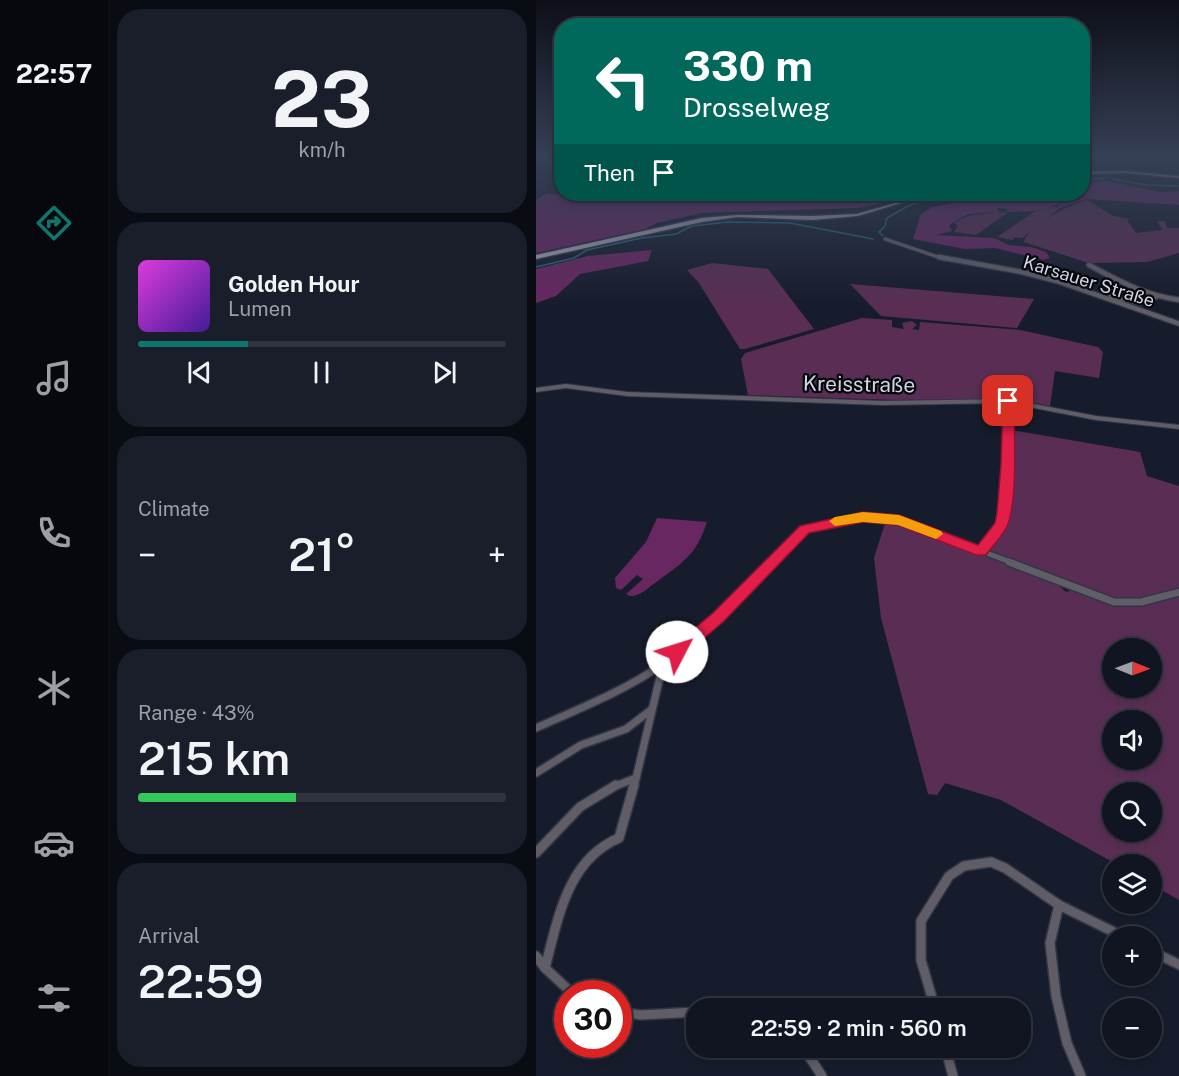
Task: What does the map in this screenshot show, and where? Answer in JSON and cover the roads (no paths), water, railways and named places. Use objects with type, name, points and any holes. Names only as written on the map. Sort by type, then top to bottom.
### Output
[{"type":"main road","points":[[536,257],[702,220],[737,216],[812,218],[857,215],[888,206]]},
{"type":"street","name":"Karsauer Straße","points":[[885,239],[944,259],[1022,273],[1180,324]]},
{"type":"street","points":[[1089,265],[1135,290],[1156,297],[1180,300]]},
{"type":"street","points":[[1086,292],[1138,303],[1149,302],[1156,297]]},
{"type":"street","name":"Kreisstraße","points":[[536,390],[566,386],[627,394],[884,404],[1008,401],[1096,418],[1180,427]]},
{"type":"street","points":[[981,551],[1001,525],[1004,513],[1008,465],[1008,401]]},
{"type":"street","points":[[536,728],[605,696],[663,664],[719,617],[805,529],[863,517],[899,520],[1114,602],[1141,602],[1180,592]]},
{"type":"street","points":[[545,968],[564,900],[579,870],[598,849],[619,838],[663,664]]},
{"type":"street","points":[[536,773],[581,745],[626,729],[651,710]]},
{"type":"street","points":[[536,854],[557,826],[583,804],[623,781],[636,778]]},
{"type":"street","points":[[932,998],[921,960],[921,921],[949,876],[964,866],[991,862],[1005,868],[1059,905],[1102,926]]},
{"type":"street","points":[[1059,905],[1050,943],[1056,996],[1067,1044],[1081,1076]]},
{"type":"street","points":[[536,956],[558,980]]},
{"type":"street","points":[[1162,956],[1180,965]]},
{"type":"street","points":[[632,1014],[686,1013]]},
{"type":"street","points":[[810,1058],[822,1076]]},
{"type":"street","points":[[949,1058],[953,1076]]},
{"type":"waterway","points":[[883,236],[879,232],[885,226],[887,218],[908,206]]},
{"type":"waterway","points":[[536,267],[574,258],[587,250],[642,238],[676,234],[692,226],[728,222],[790,223],[873,239]]}]
